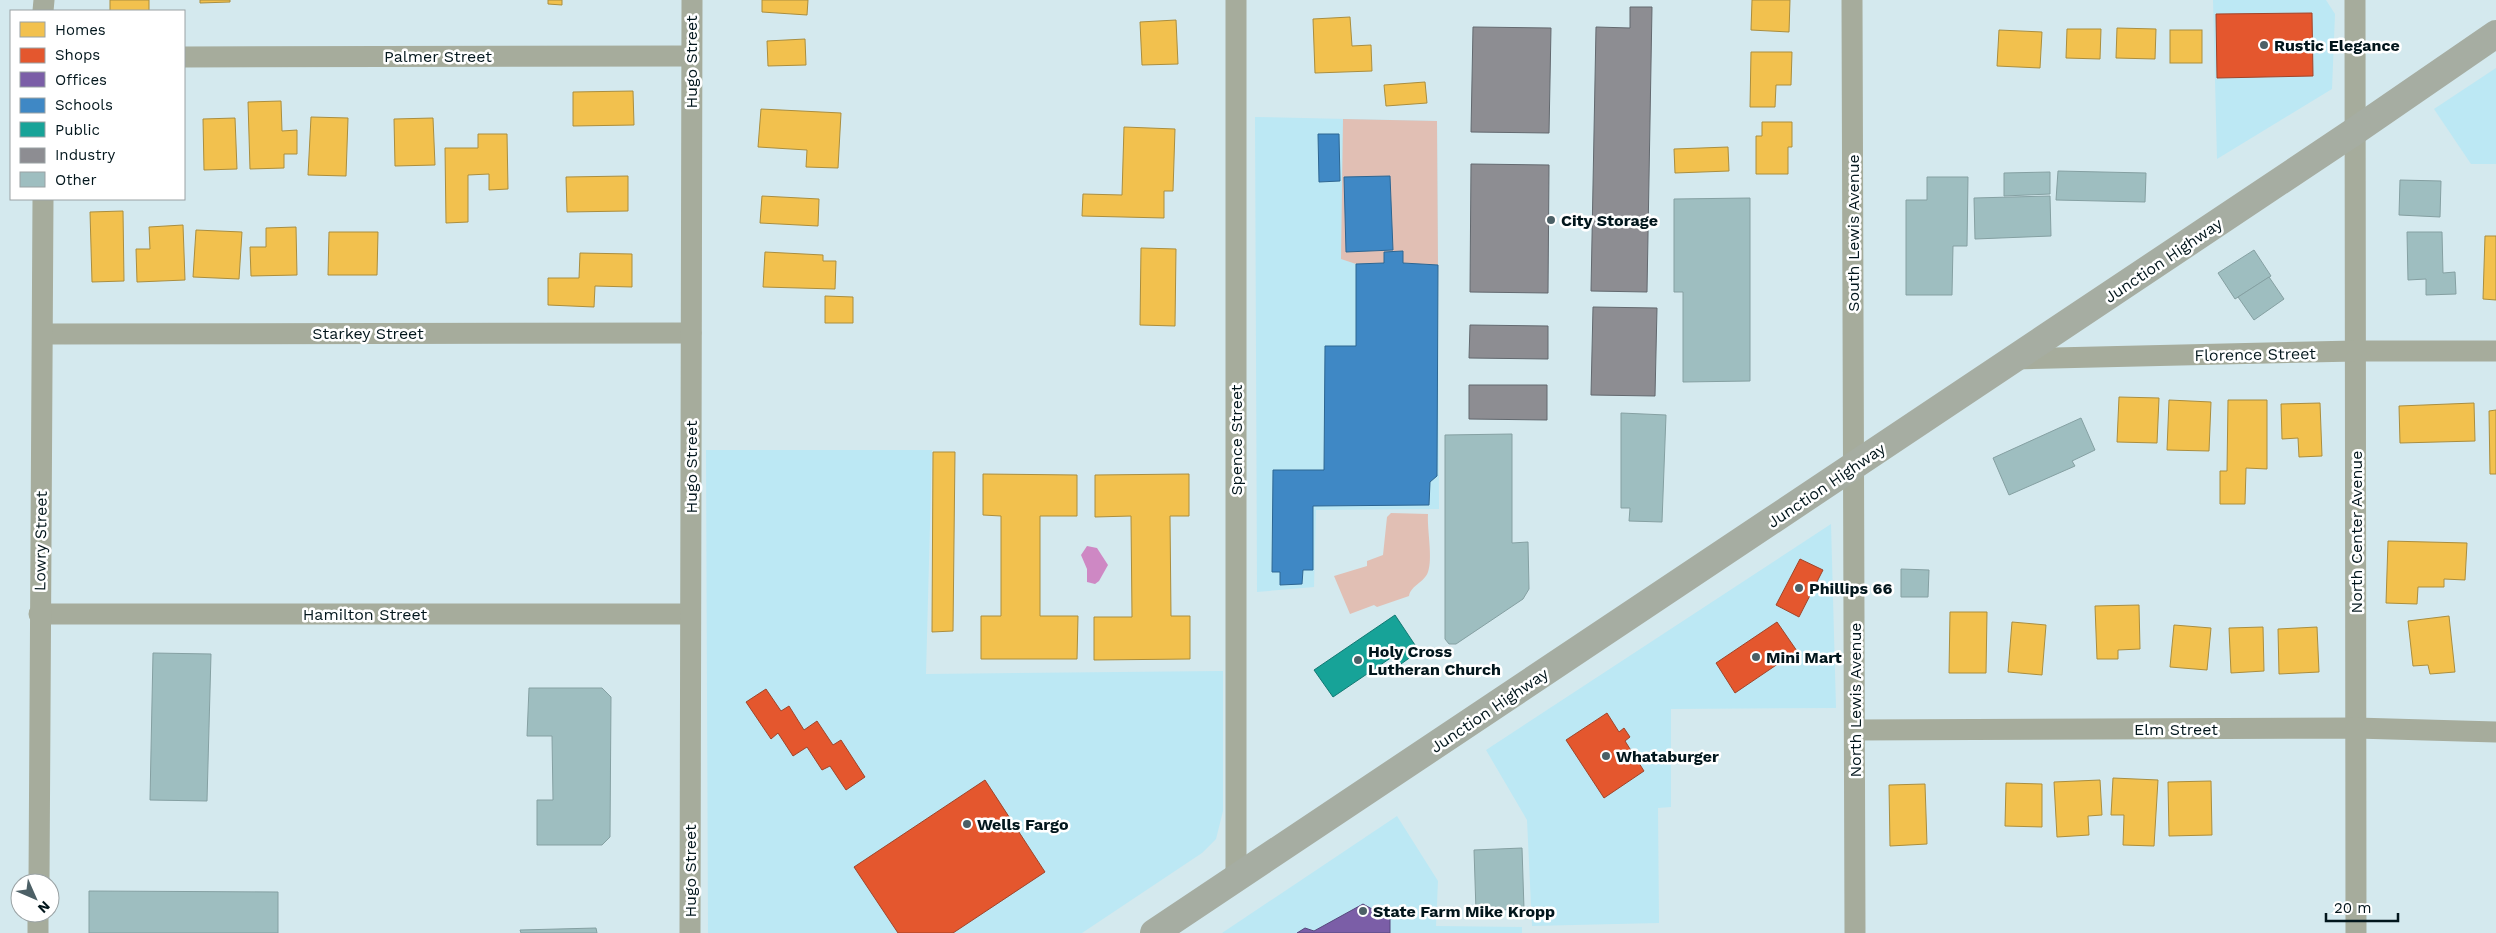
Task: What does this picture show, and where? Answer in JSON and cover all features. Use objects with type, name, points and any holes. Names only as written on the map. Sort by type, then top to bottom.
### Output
[{"type":"main road","name":"Junction Highway","points":[[1154,933],[2355,131],[2496,34]]},
{"type":"street","name":"Hugo Street","points":[[690,933],[692,0]]},
{"type":"street","name":"Spence Street","points":[[1236,0],[1236,880]]},
{"type":"street","name":"South Lewis Avenue","points":[[1852,0],[1853,466]]},
{"type":"street","name":"North Center Avenue","points":[[2354,0],[2356,933]]},
{"type":"street","name":"Palmer Street","points":[[185,57],[691,56]]},
{"type":"street","name":"Lowry Street","points":[[39,873],[39,614],[44,334],[43,200]]},
{"type":"street","name":"Starkey Street","points":[[44,334],[691,333]]},
{"type":"street","name":"Florence Street","points":[[2014,359],[2355,351],[2496,351]]},
{"type":"street","name":"North Lewis Avenue","points":[[1853,466],[1855,933]]},
{"type":"street","name":"Hamilton Street","points":[[39,614],[690,614]]},
{"type":"street","name":"Elm Street","points":[[1855,730],[2356,728],[2496,732]]},
{"type":"shaded area","points":[[2213,0],[2326,0],[2335,14],[2332,89],[2217,159]]},
{"type":"shaded area","points":[[2496,68],[2496,164],[2471,164],[2434,109]]},
{"type":"shaded area","points":[[1255,117],[1437,121],[1438,263],[1439,509],[1316,510],[1314,587],[1257,592]]},
{"type":"shaded area","points":[[1343,119],[1437,121],[1438,265],[1403,263],[1403,251],[1384,252],[1384,263],[1356,264],[1341,259]]},
{"type":"shaded area","points":[[706,450],[932,450],[926,674],[1223,671],[1223,811],[1216,839],[1202,853],[1082,933],[708,933]]},
{"type":"shaded area","points":[[1391,513],[1428,514],[1430,559],[1428,572],[1424,579],[1412,589],[1409,596],[1377,607],[1374,605],[1350,614],[1334,576],[1367,566],[1367,561],[1383,555],[1387,517]]},
{"type":"shaded area","points":[[1831,524],[1836,708],[1671,709],[1671,807],[1658,808],[1659,923],[1532,926],[1527,820],[1486,750]]},
{"type":"shaded area","points":[[1087,546],[1097,548],[1108,565],[1099,581],[1095,584],[1087,582],[1087,569],[1081,555]]},
{"type":"shaded area","points":[[1397,816],[1438,881],[1436,926],[1522,927],[1522,933],[1222,933]]},
{"type":"building: Homes","points":[[110,0],[149,0],[149,10],[110,10]]},
{"type":"building: Homes","points":[[200,0],[230,0],[230,2],[200,3]]},
{"type":"building: Homes","points":[[548,0],[562,0],[562,5],[548,4]]},
{"type":"building: Homes","points":[[762,0],[808,0],[807,15],[762,12]]},
{"type":"building: Homes","points":[[1752,0],[1790,0],[1789,32],[1751,30]]},
{"type":"building: Homes","points":[[1350,17],[1352,46],[1371,45],[1372,71],[1315,73],[1313,19]]},
{"type":"building: Homes","points":[[1176,20],[1178,64],[1142,65],[1140,22]]},
{"type":"building: Homes","points":[[2117,28],[2156,29],[2155,59],[2116,58]]},
{"type":"building: Homes","points":[[2067,29],[2101,29],[2100,59],[2066,58]]},
{"type":"building: Homes","points":[[1999,30],[2042,32],[2040,68],[1997,66]]},
{"type":"building: Homes","points":[[2170,30],[2202,30],[2202,63],[2170,63]]},
{"type":"building: Homes","points":[[805,39],[806,65],[768,66],[767,41]]},
{"type":"building: Homes","points":[[1751,52],[1792,52],[1791,85],[1776,85],[1775,107],[1750,107]]},
{"type":"building: Homes","points":[[1425,82],[1427,103],[1386,106],[1384,85]]},
{"type":"building: Homes","points":[[633,91],[634,125],[573,126],[573,92]]},
{"type":"building: Homes","points":[[281,101],[282,131],[297,130],[297,154],[284,154],[284,168],[250,169],[248,102]]},
{"type":"building: Homes","points":[[761,109],[841,113],[838,168],[806,167],[807,150],[758,147]]},
{"type":"building: Homes","points":[[311,117],[348,118],[346,176],[308,175]]},
{"type":"building: Homes","points":[[235,118],[237,169],[204,170],[203,119]]},
{"type":"building: Homes","points":[[433,118],[435,165],[395,166],[394,119]]},
{"type":"building: Homes","points":[[1762,122],[1792,122],[1792,147],[1788,147],[1788,174],[1756,174],[1756,136],[1762,136]]},
{"type":"building: Homes","points":[[1124,127],[1175,129],[1173,191],[1164,191],[1164,218],[1082,216],[1083,194],[1122,195]]},
{"type":"building: Homes","points":[[478,134],[507,134],[508,189],[489,190],[489,174],[468,175],[468,222],[446,223],[445,148],[478,148]]},
{"type":"building: Homes","points":[[1728,147],[1729,171],[1675,173],[1674,149]]},
{"type":"building: Homes","points":[[628,176],[628,211],[567,212],[566,177]]},
{"type":"building: Homes","points":[[762,196],[819,199],[818,226],[760,223]]},
{"type":"building: Homes","points":[[123,211],[124,281],[92,282],[90,212]]},
{"type":"building: Homes","points":[[183,225],[185,280],[137,282],[136,249],[150,249],[149,227]]},
{"type":"building: Homes","points":[[296,227],[297,275],[251,276],[250,247],[266,247],[266,228]]},
{"type":"building: Homes","points":[[196,230],[242,232],[239,279],[193,277]]},
{"type":"building: Homes","points":[[329,232],[378,232],[377,275],[328,275]]},
{"type":"building: Homes","points":[[2485,236],[2496,236],[2496,300],[2483,299]]},
{"type":"building: Homes","points":[[1141,248],[1176,249],[1175,326],[1140,325]]},
{"type":"building: Homes","points":[[765,252],[823,255],[823,261],[836,261],[835,289],[763,287]]},
{"type":"building: Homes","points":[[580,253],[632,254],[632,287],[595,286],[594,307],[548,305],[548,278],[579,278]]},
{"type":"building: Homes","points":[[825,296],[853,297],[853,323],[825,323]]},
{"type":"building: Homes","points":[[2119,397],[2159,398],[2157,443],[2117,442]]},
{"type":"building: Homes","points":[[2169,400],[2211,402],[2209,451],[2167,450]]},
{"type":"building: Homes","points":[[2228,400],[2267,400],[2267,469],[2246,468],[2245,504],[2220,504],[2220,471],[2227,471]]},
{"type":"building: Homes","points":[[2320,403],[2322,456],[2299,457],[2298,438],[2282,439],[2281,404]]},
{"type":"building: Homes","points":[[2474,403],[2475,441],[2400,443],[2399,406]]},
{"type":"building: Homes","points":[[2496,410],[2496,474],[2490,474],[2489,411]]},
{"type":"building: Homes","points":[[933,452],[955,452],[953,631],[932,632]]},
{"type":"building: Homes","points":[[983,474],[1077,475],[1077,516],[1040,516],[1040,616],[1078,616],[1077,659],[981,659],[981,616],[1001,616],[1001,516],[983,515]]},
{"type":"building: Homes","points":[[1189,474],[1189,516],[1170,516],[1171,616],[1190,616],[1190,659],[1094,660],[1094,617],[1132,617],[1131,516],[1095,517],[1095,475]]},
{"type":"building: Homes","points":[[2388,541],[2467,543],[2465,580],[2444,579],[2444,587],[2418,587],[2417,604],[2386,603]]},
{"type":"building: Homes","points":[[2139,605],[2140,649],[2118,650],[2118,659],[2097,659],[2095,606]]},
{"type":"building: Homes","points":[[1950,612],[1987,612],[1986,673],[1949,673]]},
{"type":"building: Homes","points":[[2449,616],[2455,672],[2430,674],[2428,665],[2413,666],[2408,621]]},
{"type":"building: Homes","points":[[2012,622],[2046,625],[2042,675],[2008,672]]},
{"type":"building: Homes","points":[[2174,625],[2211,628],[2207,670],[2170,667]]},
{"type":"building: Homes","points":[[2263,627],[2264,671],[2231,673],[2229,628]]},
{"type":"building: Homes","points":[[2317,627],[2319,672],[2279,674],[2278,629]]},
{"type":"building: Homes","points":[[2113,778],[2158,780],[2154,846],[2123,845],[2124,815],[2111,815]]},
{"type":"building: Homes","points":[[2100,780],[2102,815],[2088,816],[2089,835],[2057,837],[2054,782]]},
{"type":"building: Homes","points":[[2211,781],[2212,835],[2169,836],[2168,782]]},
{"type":"building: Homes","points":[[2006,783],[2042,784],[2042,827],[2005,826]]},
{"type":"building: Homes","points":[[1925,784],[1927,844],[1890,846],[1889,785]]},
{"type":"building: Shops","name":"Rustic Elegance","points":[[2312,13],[2313,76],[2217,78],[2216,14]]},
{"type":"building: Shops","name":"Phillips 66","points":[[1800,559],[1823,570],[1799,617],[1776,605]]},
{"type":"building: Shops","name":"Mini Mart","points":[[1777,622],[1797,651],[1735,693],[1716,663]]},
{"type":"building: Shops","points":[[766,689],[781,711],[789,706],[804,730],[817,721],[833,745],[841,740],[865,777],[846,790],[830,766],[822,770],[807,747],[793,756],[778,733],[771,739],[746,702]]},
{"type":"building: Shops","name":"Whataburger","points":[[1607,713],[1619,732],[1624,728],[1630,737],[1625,741],[1644,771],[1604,798],[1566,740]]},
{"type":"building: Shops","name":"Wells Fargo","points":[[985,780],[1045,872],[953,933],[898,933],[854,867]]},
{"type":"building: Offices","name":"State Farm Mike Kropp","points":[[1363,904],[1390,919],[1390,933],[1297,933],[1305,928],[1314,931]]},
{"type":"building: Schools","points":[[1318,134],[1339,134],[1340,181],[1319,182]]},
{"type":"building: Schools","points":[[1390,176],[1393,250],[1346,252],[1344,177]]},
{"type":"building: Schools","points":[[1403,251],[1403,263],[1438,265],[1437,476],[1430,482],[1429,505],[1313,506],[1313,570],[1303,570],[1302,584],[1280,585],[1280,572],[1272,572],[1273,470],[1324,470],[1325,346],[1356,346],[1356,264],[1384,263],[1384,252]]},
{"type":"building: Public","name":"Holy Cross Lutheran Church","points":[[1395,615],[1419,651],[1401,664],[1395,655],[1333,697],[1314,670]]},
{"type":"building: Industry","points":[[1630,7],[1652,7],[1647,292],[1591,291],[1596,27],[1630,28]]},
{"type":"building: Industry","points":[[1473,27],[1551,28],[1549,133],[1471,132]]},
{"type":"building: Industry","points":[[1471,164],[1549,165],[1548,293],[1470,292]]},
{"type":"building: Industry","points":[[1593,307],[1657,308],[1655,396],[1591,395]]},
{"type":"building: Industry","points":[[1470,325],[1548,326],[1548,359],[1469,358]]},
{"type":"building: Industry","points":[[1469,385],[1547,385],[1547,420],[1469,419]]},
{"type":"building: Other","points":[[2058,171],[2146,173],[2145,202],[2056,200]]},
{"type":"building: Other","points":[[2050,172],[2050,194],[2004,196],[2004,173]]},
{"type":"building: Other","points":[[1927,177],[1968,177],[1967,246],[1953,246],[1952,295],[1906,295],[1906,200],[1927,200]]},
{"type":"building: Other","points":[[2400,180],[2441,181],[2440,217],[2399,215]]},
{"type":"building: Other","points":[[2050,196],[2051,236],[1975,239],[1974,198]]},
{"type":"building: Other","points":[[1750,198],[1750,381],[1683,382],[1683,292],[1674,292],[1674,199]]},
{"type":"building: Other","points":[[2407,232],[2442,232],[2443,273],[2455,272],[2456,294],[2426,295],[2426,279],[2408,280]]},
{"type":"building: Other","points":[[2254,250],[2271,276],[2235,299],[2218,273]]},
{"type":"building: Other","points":[[2269,277],[2284,299],[2254,320],[2238,297]]},
{"type":"building: Other","points":[[1621,413],[1666,415],[1662,522],[1629,521],[1630,508],[1621,508]]},
{"type":"building: Other","points":[[2081,418],[2095,450],[2072,461],[2075,466],[2009,495],[1993,458]]},
{"type":"building: Other","points":[[1512,434],[1512,543],[1528,542],[1529,589],[1523,599],[1456,644],[1449,644],[1445,639],[1445,435]]},
{"type":"building: Other","points":[[1901,569],[1929,570],[1928,597],[1901,597]]},
{"type":"building: Other","points":[[153,653],[211,654],[207,801],[150,800]]},
{"type":"building: Other","points":[[529,688],[602,688],[611,697],[610,837],[602,845],[537,845],[537,800],[553,800],[552,736],[527,736]]},
{"type":"building: Other","points":[[1522,848],[1524,909],[1476,911],[1474,850]]},
{"type":"building: Other","points":[[89,891],[278,892],[278,933],[89,933]]},
{"type":"building: Other","points":[[596,928],[597,933],[521,933],[520,930]]},
{"type":"place","name":"Rustic Elegance","points":[[2264,45]]},
{"type":"place","name":"City Storage","points":[[1551,220]]},
{"type":"place","name":"Phillips 66","points":[[1799,588]]},
{"type":"place","name":"Mini Mart","points":[[1756,657]]},
{"type":"place","name":"Holy Cross Lutheran Church","points":[[1358,660]]},
{"type":"place","name":"Whataburger","points":[[1606,756]]},
{"type":"place","name":"Wells Fargo","points":[[967,824]]},
{"type":"place","name":"State Farm Mike Kropp","points":[[1363,911]]}]
